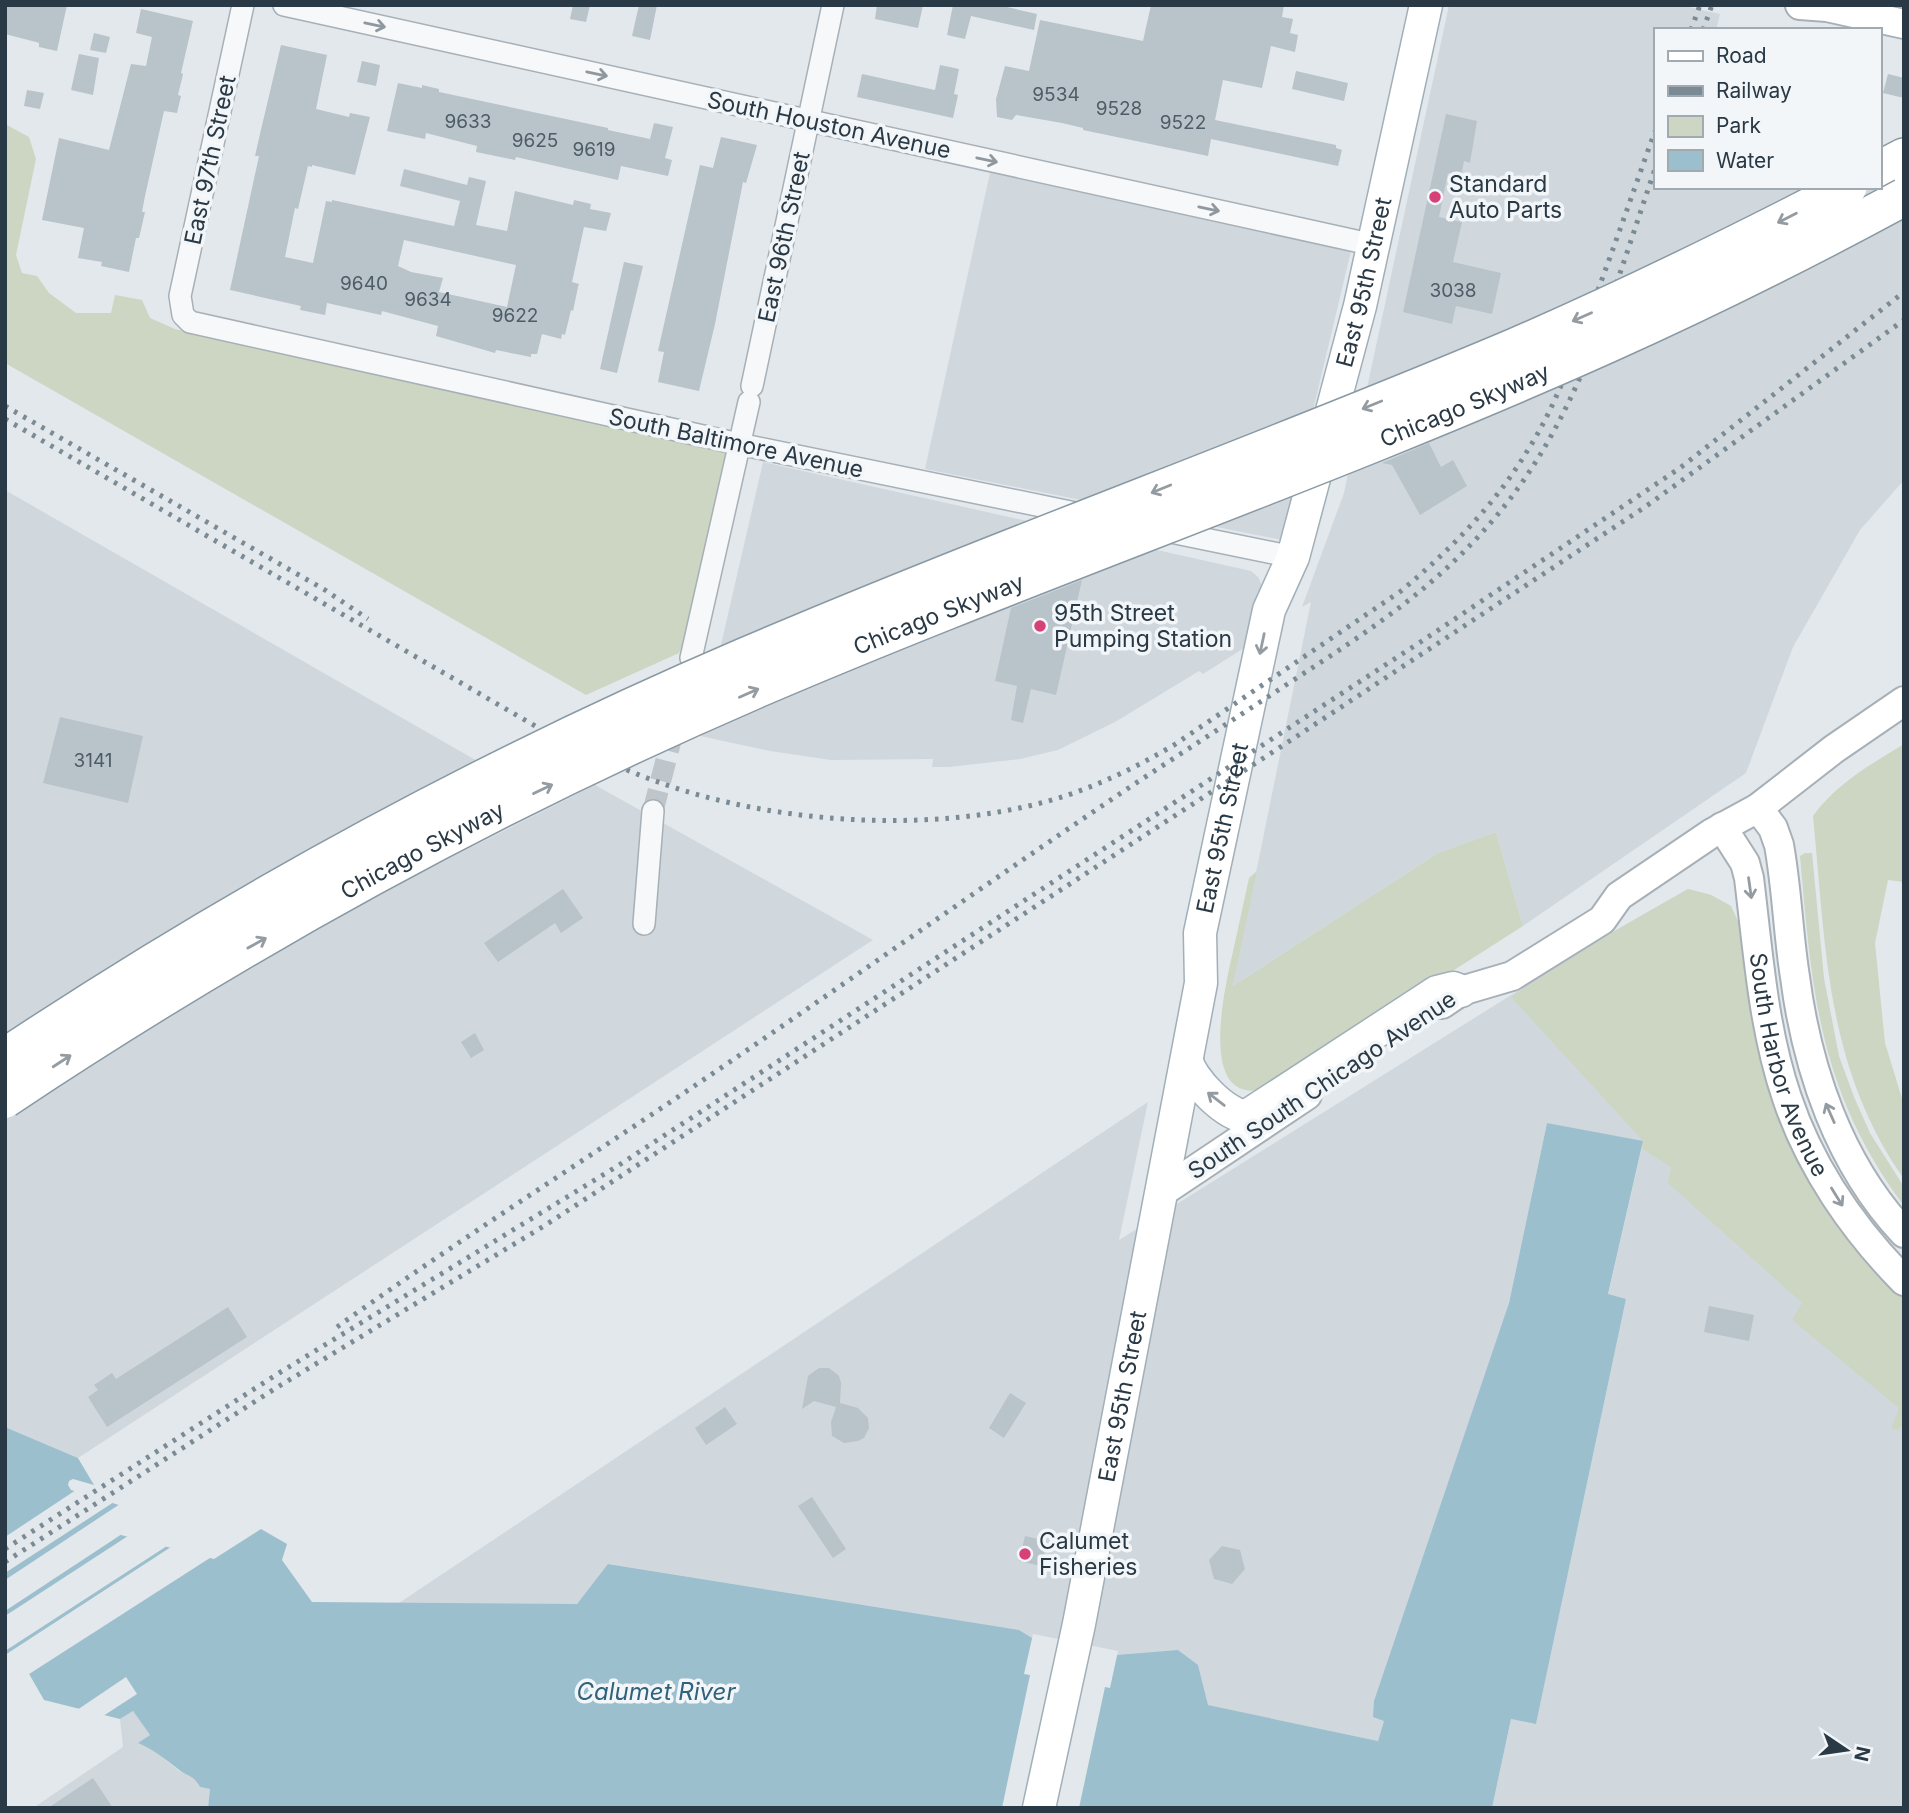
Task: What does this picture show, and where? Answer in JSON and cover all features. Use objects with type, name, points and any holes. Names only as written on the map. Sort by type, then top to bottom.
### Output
[{"type":"highway","points":[[1881,169],[1904,157]]},
{"type":"highway","name":"Chicago Skyway","points":[[5,1057],[216,925],[450,797],[626,710],[741,658],[919,585],[1517,346],[1664,279],[1844,189]]},
{"type":"highway","name":"Chicago Skyway","points":[[5,1099],[223,962],[382,873],[464,828],[656,735],[755,690],[931,617],[1530,378],[1713,295],[1904,197]]},
{"type":"main road","name":"East 95th Street","points":[[1039,1808],[1079,1625],[1187,1060],[1201,983],[1200,933],[1269,610],[1293,557],[1360,306],[1426,5]]},
{"type":"main road","points":[[1800,5],[1824,6],[1904,24]]},
{"type":"main road","name":"South South Chicago Avenue","points":[[1162,1192],[1473,988],[1504,962],[1595,902],[1619,896],[1722,827],[1758,808],[1834,749],[1904,701]]},
{"type":"main road","name":"South Harbor Avenue","points":[[1758,808],[1773,828],[1779,845],[1804,1035],[1818,1088],[1864,1180],[1893,1222],[1904,1233]]},
{"type":"main road","name":"South Harbor Avenue","points":[[1722,827],[1745,863],[1749,878],[1772,1042],[1787,1099],[1837,1198],[1867,1242],[1904,1282]]},
{"type":"main road","points":[[1187,1060],[1188,1068],[1205,1090],[1235,1115],[1243,1117],[1437,992],[1453,988],[1473,988]]},
{"type":"street","name":"East 97th Street","points":[[183,316],[180,296],[243,5]]},
{"type":"street","name":"South Houston Avenue","points":[[284,5],[1374,245]]},
{"type":"street","name":"East 96th Street","points":[[691,658],[833,5]]},
{"type":"street","name":"South Baltimore Avenue","points":[[183,316],[201,326],[739,444],[1293,557]]},
{"type":"street","points":[[1869,725],[1904,717]]},
{"type":"street","points":[[644,924],[653,811]]},
{"type":"shaded area","points":[[1449,5],[1680,5],[1720,14],[1716,28],[1654,28],[1654,189],[1881,189],[1881,187],[1904,182],[1904,480],[1860,530],[1793,647],[1746,773],[1523,926],[1496,832],[1438,853],[1233,986],[1311,602],[1302,607],[1344,493],[1348,473],[1542,393],[1561,306],[1367,388]]},
{"type":"shaded area","points":[[990,173],[1351,251],[1282,540],[925,469]]},
{"type":"shaded area","points":[[763,462],[1251,571],[1258,577],[1264,589],[1252,643],[1203,674],[1199,671],[1115,722],[1058,750],[1020,759],[949,767],[932,767],[933,759],[831,760],[770,751],[700,736]]},
{"type":"shaded area","points":[[5,490],[479,762],[196,917],[5,1034]]},
{"type":"shaded area","points":[[595,785],[873,940],[78,1458],[5,1427],[5,1120],[80,1070],[232,977],[390,888]]},
{"type":"shaded area","points":[[1688,889],[1711,895],[1731,906],[1753,1010],[1888,1282],[1904,1299],[1904,1808],[1492,1808],[1511,1719],[1536,1723],[1626,1299],[1608,1295],[1643,1142],[1547,1123],[1509,1303],[1378,1741],[1207,1705],[1198,1665],[1110,1688],[1019,1630],[609,1564],[577,1604],[396,1605],[1148,1102],[1119,1240],[1604,937]]},
{"type":"shaded area","points":[[133,1711],[150,1735],[139,1743],[153,1749],[179,1771],[195,1778],[200,1787],[210,1789],[208,1808],[33,1808],[123,1747],[120,1719]]},
{"type":"green space","points":[[5,124],[29,137],[36,159],[16,255],[22,273],[37,276],[49,293],[76,313],[111,313],[115,295],[142,300],[150,318],[175,329],[733,452],[696,614],[679,653],[586,695],[5,363]]},
{"type":"green space","points":[[1904,744],[1904,882],[1888,880],[1875,943],[1885,1043],[1904,1105],[1904,1179],[1878,1136],[1858,1093],[1844,1049],[1827,959],[1813,816],[1843,784]]},
{"type":"green space","points":[[1496,832],[1523,926],[1271,1087],[1247,1090],[1231,1082],[1223,1064],[1220,1041],[1222,1014],[1225,988],[1249,878],[1257,871],[1233,986],[1438,853]]},
{"type":"green space","points":[[1812,853],[1824,978],[1839,1056],[1870,1133],[1904,1187],[1904,1206],[1876,1164],[1854,1122],[1837,1081],[1825,1039],[1816,997],[1804,906],[1800,856]]},
{"type":"green space","points":[[1688,889],[1711,895],[1731,906],[1742,930],[1753,1010],[1888,1282],[1904,1299],[1904,1423],[1898,1430],[1891,1429],[1899,1408],[1792,1320],[1802,1303],[1668,1183],[1671,1167],[1642,1149],[1643,1141],[1511,997],[1604,937]]},
{"type":"water","name":"Calumet River","points":[[1547,1123],[1643,1141],[1608,1294],[1626,1299],[1536,1724],[1511,1719],[1492,1808],[208,1808],[210,1789],[200,1787],[192,1778],[154,1751],[138,1743],[150,1735],[133,1711],[120,1719],[44,1700],[16,1651],[5,1658],[5,1427],[78,1458],[94,1485],[73,1479],[68,1485],[71,1490],[122,1506],[119,1531],[121,1535],[214,1559],[261,1529],[287,1544],[282,1560],[312,1602],[577,1604],[608,1564],[1019,1630],[1032,1638],[1117,1655],[1178,1650],[1198,1665],[1208,1705],[1378,1741],[1384,1721],[1373,1717],[1374,1701],[1509,1303]]},
{"type":"pier","points":[[79,1488],[117,1500],[5,1573],[5,1537]]},
{"type":"pier","points":[[123,1502],[130,1528],[123,1529],[125,1532],[5,1611],[5,1580]]},
{"type":"pier","points":[[131,1534],[170,1544],[5,1651],[5,1616]]},
{"type":"pier","points":[[174,1545],[213,1556],[26,1676],[15,1656],[5,1661],[5,1655]]},
{"type":"pier","points":[[1033,1634],[1118,1651],[1110,1688],[1105,1687],[1079,1808],[1002,1808],[1030,1675],[1024,1674]]},
{"type":"pier","points":[[126,1677],[137,1694],[100,1718],[77,1710]]},
{"type":"building","points":[[5,5],[67,5],[57,51],[5,34]]},
{"type":"building","points":[[573,5],[590,5],[586,22],[570,19]]},
{"type":"building","points":[[639,5],[657,5],[650,40],[632,36]]},
{"type":"building","points":[[877,5],[923,5],[918,28],[875,19]]},
{"type":"building","points":[[953,5],[998,5],[1037,14],[1034,30],[971,16],[965,39],[947,35]]},
{"type":"building","points":[[1151,5],[1284,5],[1282,17],[1293,19],[1290,33],[1298,35],[1295,52],[1271,46],[1262,88],[1223,80],[1215,120],[1336,145],[1336,148],[1342,150],[1338,166],[1211,139],[1208,156],[1083,130],[1062,123],[1016,115],[1012,120],[997,117],[996,99],[1005,66],[1029,71],[1040,20],[1143,41]]},
{"type":"building","points":[[141,9],[193,21],[181,73],[183,74],[178,95],[181,96],[177,113],[164,111],[142,212],[145,212],[129,272],[101,266],[102,262],[78,258],[84,228],[42,220],[59,138],[109,150],[131,64],[146,66],[152,37],[136,33]]},
{"type":"building","points":[[94,33],[110,37],[106,53],[90,50]]},
{"type":"building","points":[[281,45],[327,55],[316,109],[349,117],[350,113],[370,117],[355,175],[308,166],[298,209],[295,208],[285,257],[313,263],[326,201],[332,200],[454,226],[460,201],[400,186],[404,169],[467,185],[469,177],[486,181],[476,225],[507,231],[515,191],[573,205],[574,200],[591,204],[590,209],[611,213],[606,231],[584,227],[572,282],[579,284],[573,311],[571,310],[565,335],[562,334],[561,339],[542,334],[537,354],[531,354],[531,357],[496,350],[495,353],[436,336],[438,326],[382,311],[381,315],[327,303],[325,315],[300,310],[301,306],[230,290],[259,156],[255,156]],"holes":[[[404,240],[516,265],[507,307],[439,292],[443,278],[411,272],[398,266]]]},
{"type":"building","points":[[79,54],[99,58],[93,95],[71,90]]},
{"type":"building","points":[[362,61],[380,65],[376,86],[357,82]]},
{"type":"building","points":[[940,65],[959,69],[954,94],[958,95],[953,118],[857,97],[862,74],[935,90]]},
{"type":"building","points":[[1296,71],[1348,83],[1344,101],[1292,89]]},
{"type":"building","points":[[1888,74],[1904,78],[1904,98],[1883,93]]},
{"type":"building","points":[[398,83],[422,88],[422,85],[439,89],[439,92],[650,139],[654,123],[673,127],[665,158],[672,160],[668,176],[621,166],[618,180],[516,157],[515,160],[476,152],[477,146],[426,133],[425,139],[387,131]]},
{"type":"building","points":[[27,90],[44,93],[40,109],[24,106]]},
{"type":"building","points":[[1446,114],[1477,121],[1470,163],[1464,161],[1461,176],[1448,173],[1439,217],[1462,222],[1453,262],[1501,273],[1492,314],[1456,306],[1452,324],[1403,312]]},
{"type":"building","points":[[721,137],[757,145],[746,183],[743,182],[699,391],[658,382],[664,352],[658,351],[700,165],[713,168]]},
{"type":"building","points":[[624,262],[643,266],[617,373],[600,369]]},
{"type":"building","points":[[1429,443],[1441,467],[1453,460],[1467,486],[1420,515],[1392,465],[1382,463]]},
{"type":"building","name":"95th Street Pumping Station","points":[[1082,580],[1056,695],[1031,689],[1023,723],[1011,720],[1017,686],[995,681],[1011,608]]},
{"type":"building","points":[[60,717],[143,736],[128,803],[43,783]]},
{"type":"building","points":[[563,889],[583,918],[561,933],[555,923],[498,962],[484,943]]},
{"type":"building","points":[[475,1033],[484,1050],[471,1058],[461,1042]]},
{"type":"building","points":[[1709,1306],[1754,1315],[1749,1341],[1704,1332]]},
{"type":"building","points":[[228,1307],[247,1337],[107,1427],[88,1397],[98,1390],[94,1385],[112,1373],[116,1379]]},
{"type":"building","points":[[819,1368],[829,1368],[839,1376],[840,1403],[858,1408],[868,1418],[869,1428],[864,1438],[844,1443],[832,1436],[831,1422],[836,1407],[814,1401],[802,1409],[808,1376]]},
{"type":"building","points":[[1010,1393],[1026,1403],[1004,1438],[989,1428]]},
{"type":"building","points":[[725,1407],[737,1424],[706,1445],[695,1428]]},
{"type":"building","points":[[812,1497],[846,1549],[833,1558],[798,1506]]},
{"type":"building","name":"Calumet Fisheries","points":[[1025,1536],[1047,1541],[1041,1566],[1019,1561]]},
{"type":"building","points":[[1222,1546],[1240,1550],[1245,1569],[1232,1584],[1214,1579],[1209,1560]]},
{"type":"building","points":[[93,1778],[113,1808],[48,1808]]},
{"type":"tunnel","points":[[653,811],[676,721]]},
{"type":"railway","points":[[1692,28],[1700,5]]},
{"type":"railway","points":[[1704,28],[1712,5]]},
{"type":"railway","points":[[5,419],[544,731],[649,779],[730,803],[826,818],[927,820],[1023,807],[1096,785],[1174,745],[1401,591],[1485,510],[1513,473],[1552,406],[1595,298],[1654,134]]},
{"type":"railway","points":[[337,1327],[1130,787],[1351,642],[1435,578],[1486,528],[1510,499],[1536,462],[1558,422],[1596,340],[1654,172]]},
{"type":"railway","points":[[5,1549],[279,1373],[616,1167],[1422,641],[1680,468],[1904,292]]},
{"type":"railway","points":[[5,1562],[276,1388],[544,1226],[1282,746],[1645,507],[1904,320]]},
{"type":"railway","points":[[5,406],[325,590],[368,619]]},
{"type":"place","name":"Standard Auto Parts","points":[[1435,197]]},
{"type":"place","name":"95th Street Pumping Station","points":[[1040,626]]},
{"type":"place","name":"Calumet Fisheries","points":[[1025,1554]]}]
